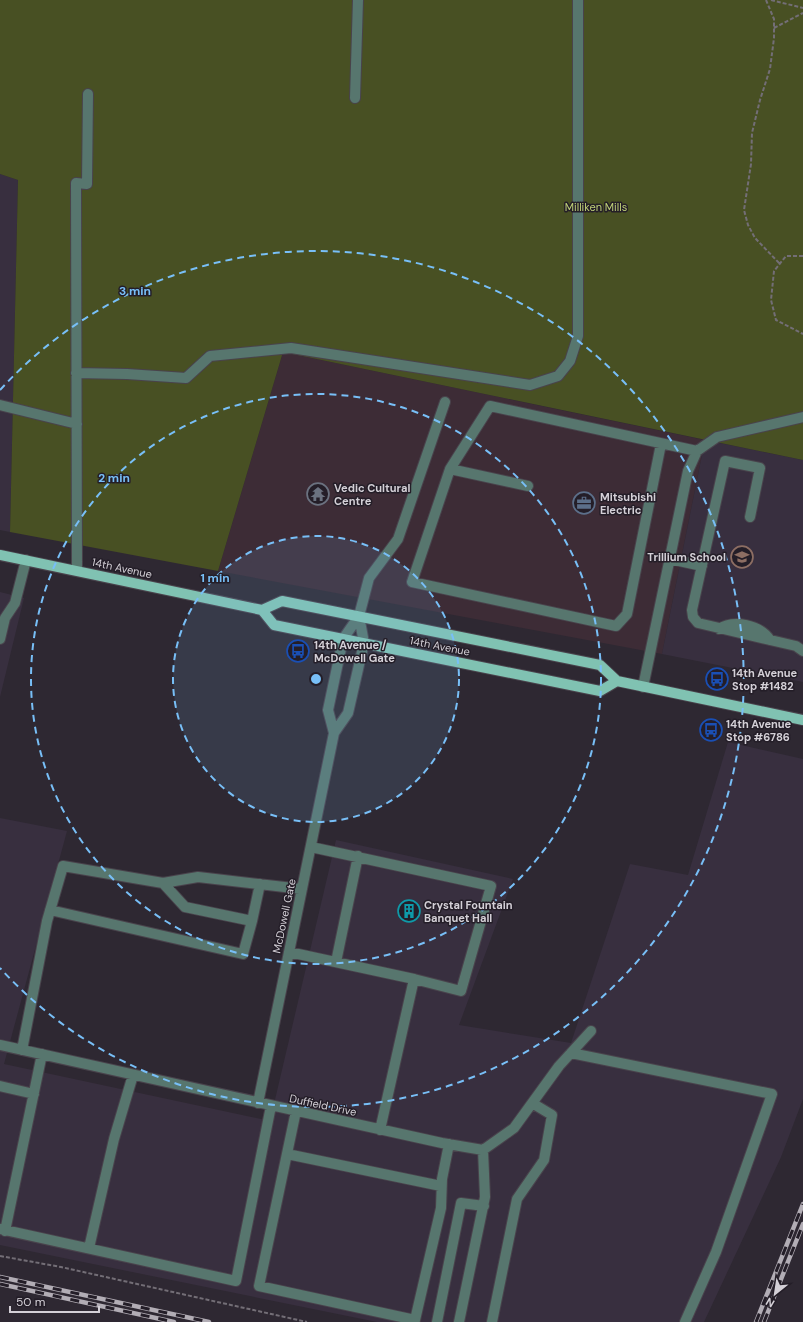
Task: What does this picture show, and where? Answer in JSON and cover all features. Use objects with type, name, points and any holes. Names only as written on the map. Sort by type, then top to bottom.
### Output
[{"type":"main road","name":"14th Avenue","points":[[0,555],[262,610],[282,601],[359,616],[600,666],[617,681],[803,720]]},
{"type":"main road","name":"14th Avenue","points":[[262,610],[274,625],[600,691],[617,681]]},
{"type":"street","points":[[355,98],[358,0]]},
{"type":"street","points":[[76,373],[127,374],[186,378],[210,356],[291,348],[530,385],[558,376],[570,361],[578,336],[578,0]]},
{"type":"street","points":[[77,570],[76,183],[87,184],[88,94]]},
{"type":"street","points":[[364,643],[359,616],[369,578],[398,539],[445,402]]},
{"type":"street","points":[[0,405],[76,424]]},
{"type":"street","points":[[661,444],[627,614],[616,626],[412,582],[450,469],[490,406],[697,451]]},
{"type":"street","points":[[643,687],[688,471],[697,451],[717,437],[803,417]]},
{"type":"street","points":[[750,517],[760,468],[725,461],[692,610],[693,618],[698,623],[796,646],[803,651]]},
{"type":"street","points":[[450,469],[528,486]]},
{"type":"street","points":[[670,559],[702,566]]},
{"type":"street","points":[[0,639],[5,618],[15,603],[26,560]]},
{"type":"street","name":"McDowell Gate","points":[[334,733],[328,710],[343,639],[359,616]]},
{"type":"street","name":"McDowell Gate","points":[[258,1103],[334,733],[348,713],[364,643]]},
{"type":"street","points":[[289,952],[414,979],[461,991],[492,886],[311,847]]},
{"type":"street","points":[[336,962],[358,856]]},
{"type":"street","points":[[22,1050],[50,910],[63,866],[163,883],[198,877],[302,889]]},
{"type":"street","points":[[163,883],[185,907],[252,921]]},
{"type":"street","points":[[50,910],[243,954],[260,884]]},
{"type":"street","points":[[380,1130],[414,979]]},
{"type":"street","points":[[460,1322],[484,1206],[486,1185],[483,1150],[514,1128],[571,1053],[591,1032]]},
{"type":"street","name":"Duffield Drive","points":[[0,1045],[380,1130],[483,1150]]},
{"type":"street","points":[[571,1053],[772,1094],[716,1252],[685,1322]]},
{"type":"street","points":[[42,1054],[2,1230],[236,1281],[271,1106]]},
{"type":"street","points":[[89,1248],[114,1140],[133,1075]]},
{"type":"street","points":[[0,1086],[34,1094]]},
{"type":"street","points":[[492,1322],[517,1199],[544,1160],[552,1115],[532,1103]]},
{"type":"street","points":[[296,1111],[259,1286],[414,1320],[441,1208],[441,1186],[449,1144]]},
{"type":"street","points":[[287,1154],[441,1186]]},
{"type":"street","points":[[437,1322],[461,1203],[484,1206]]},
{"type":"path","points":[[766,0],[774,20],[770,69],[760,100],[752,133],[751,164],[744,210],[748,224],[755,238],[780,264]]},
{"type":"path","points":[[771,0],[803,8]]},
{"type":"path","points":[[774,28],[803,13]]},
{"type":"path","points":[[803,256],[786,256],[774,271],[771,300],[776,320],[803,334]]},
{"type":"path","points":[[0,1256],[61,1267],[307,1322]]},
{"type":"shaded area","points":[[0,174],[18,180],[10,532],[0,530]]},
{"type":"shaded area","points":[[283,352],[705,440],[662,654],[218,571]]},
{"type":"shaded area","name":"Trillium School","points":[[705,440],[803,460],[803,682],[662,654]]},
{"type":"shaded area","points":[[0,592],[24,598],[0,697]]},
{"type":"shaded area","points":[[728,742],[803,759],[803,1099],[781,1157],[704,1322],[377,1322],[0,1245],[0,818],[67,831],[4,1064],[270,1121],[336,840],[513,879],[459,1025],[571,1043],[630,864],[688,875]]},
{"type":"green space","name":"Milliken Mills","points":[[0,0],[803,0],[803,460],[283,352],[218,571],[10,532],[18,180],[0,174]]},
{"type":"railway","points":[[756,1322],[803,1204]]},
{"type":"railway","points":[[764,1322],[803,1224]]},
{"type":"railway","points":[[0,1277],[209,1322]]},
{"type":"railway","points":[[0,1284],[174,1322]]},
{"type":"place","name":"Vedic Cultural Centre","points":[[318,494]]},
{"type":"place","name":"Mitsubishi Electric","points":[[584,503]]},
{"type":"place","name":"Trillium School","points":[[742,557]]},
{"type":"place","name":"14th Avenue / McDowell Gate","points":[[298,651]]},
{"type":"place","name":"14th Avenue Stop #1482","points":[[717,679]]},
{"type":"place","name":"14th Avenue Stop #6786","points":[[711,730]]},
{"type":"place","name":"Crystal Fountain Banquet Hall","points":[[409,911]]}]
